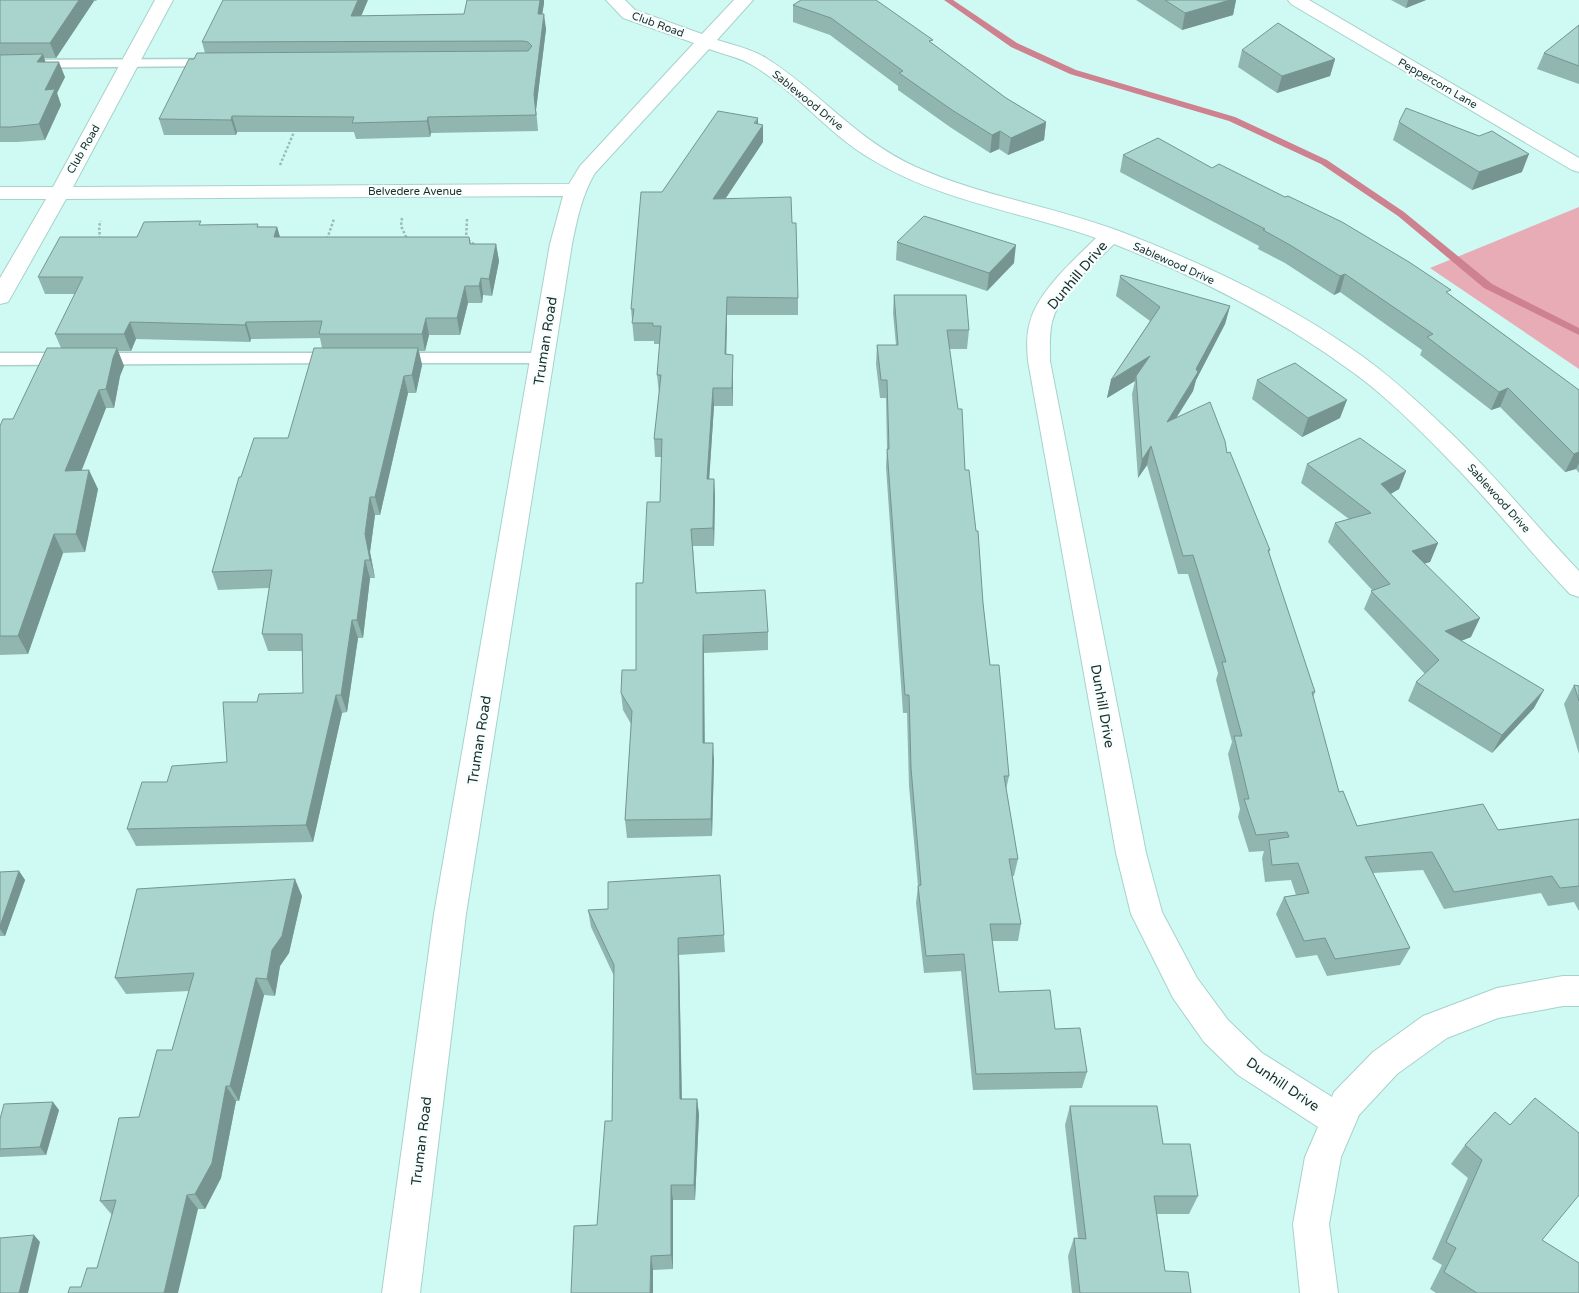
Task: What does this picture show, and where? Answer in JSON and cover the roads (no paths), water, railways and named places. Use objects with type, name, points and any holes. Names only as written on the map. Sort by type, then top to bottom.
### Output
[{"type":"street","name":"Club Road","points":[[0,297],[92,135],[164,0]]},
{"type":"street","name":"Club Road","points":[[615,0],[629,14],[706,41]]},
{"type":"street","points":[[574,190],[586,170],[744,0]]},
{"type":"street","name":"Peppercorn Lane","points":[[1297,0],[1579,166]]},
{"type":"street","name":"Sablewood Drive","points":[[706,41],[757,60],[776,73],[860,142],[895,165],[929,179],[1010,206],[1111,235],[1205,275],[1262,306],[1355,362],[1451,446],[1579,587]]},
{"type":"street","name":"Belvedere Avenue","points":[[0,193],[574,190]]},
{"type":"street","name":"Truman Road","points":[[402,1293],[450,914],[561,244],[568,208],[574,190]]},
{"type":"street","name":"Dunhill Drive","points":[[1111,235],[1051,302],[1042,318],[1038,340],[1039,361],[1131,853],[1147,914],[1185,988],[1216,1031],[1250,1064],[1339,1120]]},
{"type":"street","points":[[1319,1293],[1311,1224],[1323,1157],[1346,1104],[1385,1063],[1435,1027],[1497,1003],[1563,991],[1579,992]]},
{"type":"lane","points":[[0,64],[231,63]]},
{"type":"lane","points":[[0,359],[357,358]]},
{"type":"lane","points":[[376,358],[542,358]]},
{"type":"waterway","points":[[948,0],[1014,45],[1073,72],[1232,119],[1324,162],[1401,214],[1488,286],[1579,332]]}]
